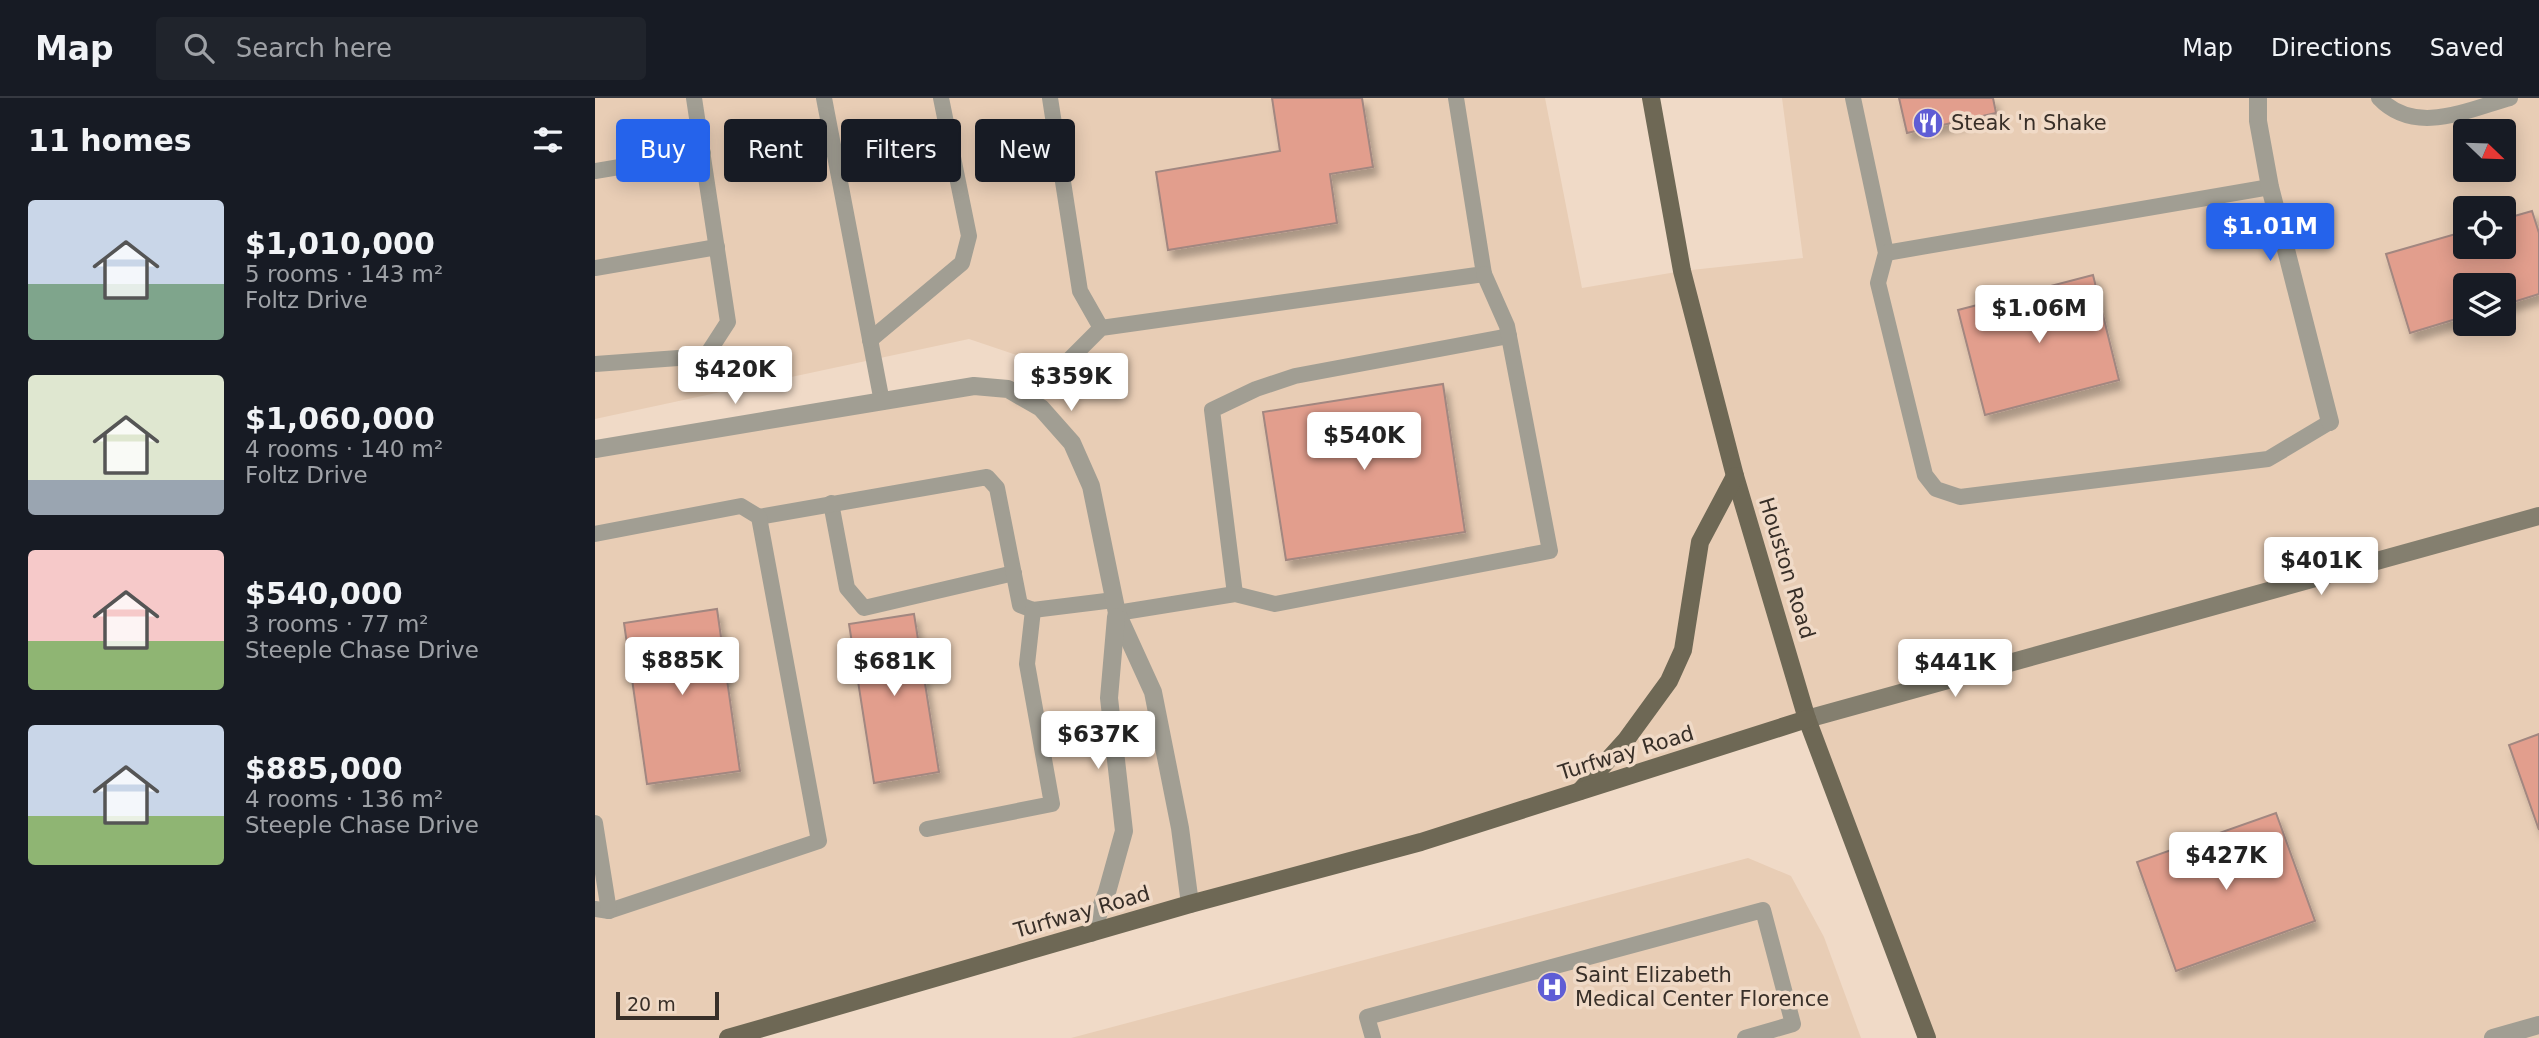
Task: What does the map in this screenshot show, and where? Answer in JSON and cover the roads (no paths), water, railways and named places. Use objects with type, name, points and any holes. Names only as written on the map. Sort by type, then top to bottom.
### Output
[{"type":"main road","name":"Houston Road","points":[[1651,98],[1682,271],[1735,476],[1808,719],[1927,1038]]},
{"type":"main road","points":[[1579,792],[1626,740],[1669,681],[1683,650],[1700,542],[1735,476]]},
{"type":"main road","name":"Turfway Road","points":[[728,1038],[1190,904],[1421,842],[1808,719],[2539,516]]},
{"type":"street","points":[[2258,98],[2258,121],[2270,187],[2330,422]]},
{"type":"street","points":[[595,449],[974,386],[1008,389],[1041,408],[1072,443],[1091,486],[1115,607],[1153,692],[1180,828],[1190,904]]},
{"type":"street","points":[[1091,933],[1107,892],[1124,831],[1109,698],[1115,607]]},
{"type":"street","points":[[2493,1038],[2539,1025]]},
{"type":"lane","points":[[694,98],[697,119]]},
{"type":"lane","points":[[824,98],[882,402]]},
{"type":"lane","points":[[870,340],[962,262],[969,236],[941,98]]},
{"type":"lane","points":[[1050,98],[1080,291],[1101,328]]},
{"type":"lane","points":[[595,534],[741,506],[759,517],[987,477],[997,488],[1020,605],[1033,610],[1115,607],[1235,594],[1275,604],[1549,551],[1509,336],[1484,274],[1456,98]]},
{"type":"lane","points":[[1853,98],[1886,253],[1878,283],[1926,475],[1935,489],[1960,497],[2268,459],[2330,422]]},
{"type":"lane","points":[[2379,98],[2396,112],[2417,120],[2439,117],[2510,98]]},
{"type":"lane","points":[[595,172],[616,168]]},
{"type":"lane","points":[[595,364],[706,356],[728,322],[707,182]]},
{"type":"lane","points":[[1886,253],[2270,187]]},
{"type":"lane","points":[[595,268],[717,247]]},
{"type":"lane","points":[[1028,401],[1101,328],[1484,274]]},
{"type":"lane","points":[[1235,594],[1212,410],[1256,389],[1295,376],[1509,336]]},
{"type":"lane","points":[[831,503],[847,588],[864,608],[1014,573]]},
{"type":"lane","points":[[595,823],[602,910],[818,841],[759,517]]},
{"type":"lane","points":[[927,829],[1052,804],[1027,664],[1033,610]]},
{"type":"lane","points":[[1373,1038],[1367,1017],[1763,910],[1793,1024],[1745,1038]]},
{"type":"place","name":"Steak 'n Shake","points":[[1928,123]]},
{"type":"place","name":"Saint Elizabeth Medical Center Florence","points":[[1552,987]]}]
